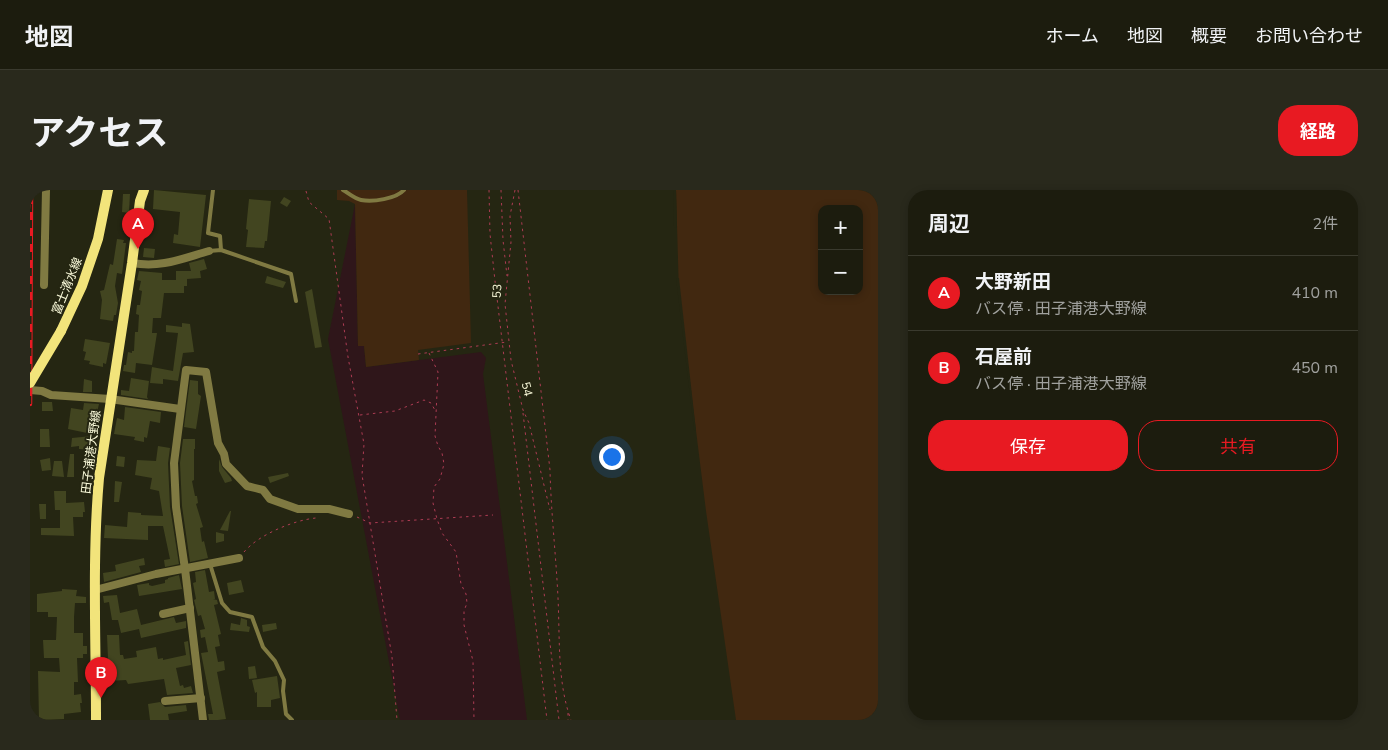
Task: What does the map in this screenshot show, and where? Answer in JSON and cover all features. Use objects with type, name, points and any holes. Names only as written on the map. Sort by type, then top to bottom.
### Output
[{"type":"main road","name":"富士清水線","points":[[30,383],[61,331],[82,286],[95,247],[108,190]]},
{"type":"main road","name":"田子浦港大野線","points":[[96,720],[96,510],[110,399],[140,201],[144,190]]},
{"type":"street","points":[[44,285],[46,190]]},
{"type":"street","points":[[132,263],[148,266],[159,265],[209,251]]},
{"type":"street","points":[[203,720],[176,507],[174,463],[186,370],[206,372],[218,443],[224,454],[226,464],[247,486],[263,490],[270,499],[298,509],[330,509],[349,514]]},
{"type":"street","points":[[30,390],[42,391],[51,395],[110,399],[180,409]]},
{"type":"street","points":[[95,590],[239,558]]},
{"type":"street","points":[[163,614],[190,608]]},
{"type":"street","points":[[165,701],[201,698]]},
{"type":"lane","points":[[213,190],[208,233],[220,236],[221,250]]},
{"type":"lane","points":[[343,190],[361,200],[392,198],[404,190]]},
{"type":"lane","points":[[209,251],[221,250],[291,274],[296,301]]},
{"type":"lane","points":[[210,564],[222,603],[230,612],[252,617],[263,647],[278,666],[284,680],[286,714],[292,720]]},
{"type":"path","points":[[489,190],[490,234],[547,720]]},
{"type":"path","points":[[501,190],[507,279]]},
{"type":"path","points":[[516,190],[550,470],[551,514],[555,550],[561,663],[570,720]]},
{"type":"path","name":"53","points":[[508,342],[505,304],[511,242],[510,216],[516,190]]},
{"type":"path","points":[[306,191],[309,202],[329,219],[348,357],[364,444],[362,475],[392,657],[397,720]]},
{"type":"path","points":[[418,354],[508,342]]},
{"type":"path","name":"54","points":[[508,342],[510,360],[523,410],[529,423],[551,514]]},
{"type":"path","points":[[429,353],[438,372],[435,436],[444,464],[440,479],[434,487],[433,503],[436,519],[444,536],[456,552],[461,584],[466,594],[467,603],[464,611],[464,624],[473,662],[474,720]]},
{"type":"path","points":[[359,415],[395,411],[424,400],[431,403],[436,412]]},
{"type":"path","points":[[523,410],[559,720]]},
{"type":"path","points":[[349,514],[370,523],[493,515]]},
{"type":"path","points":[[239,558],[251,543],[284,526],[321,517]]},
{"type":"shaded area","points":[[337,190],[467,190],[471,343],[418,350],[419,360],[366,367],[364,346],[358,346],[355,204],[349,201],[337,200]]},
{"type":"shaded area","points":[[676,190],[878,190],[878,720],[736,720],[706,511],[679,294]]},
{"type":"shaded area","points":[[355,204],[358,346],[364,346],[366,367],[481,352],[486,358],[483,374],[527,720],[400,720],[328,339]]},
{"type":"pier","points":[[673,190],[676,190],[677,228],[674,227]]},
{"type":"pier","points":[[676,278],[679,278],[696,431],[694,430]]},
{"type":"building","points":[[154,190],[206,195],[200,247],[173,243],[174,234],[178,235],[180,212],[153,209]]},
{"type":"building","points":[[123,194],[130,194],[129,213],[122,212]]},
{"type":"building","points":[[284,197],[291,201],[287,207],[280,203]]},
{"type":"building","points":[[249,199],[271,201],[267,241],[265,241],[264,248],[246,247]]},
{"type":"building","points":[[117,239],[124,240],[123,243],[126,243],[122,274],[117,273],[115,286],[118,303],[113,321],[100,319],[102,300],[100,291],[104,290],[110,264],[113,265]]},
{"type":"building","points":[[144,248],[155,249],[154,258],[143,257]]},
{"type":"building","points":[[204,259],[207,269],[200,271],[201,278],[187,279],[184,293],[164,293],[161,318],[153,318],[152,333],[157,333],[152,365],[136,363],[135,373],[123,371],[128,352],[132,353],[134,351],[135,332],[138,332],[139,315],[136,314],[137,305],[140,305],[142,291],[139,290],[141,281],[137,280],[139,271],[162,273],[162,280],[176,280],[176,271],[191,271],[189,263]]},
{"type":"building","points":[[267,276],[286,282],[283,288],[265,283]]},
{"type":"building","points":[[312,289],[322,347],[315,348],[305,292]]},
{"type":"building","points":[[182,323],[190,324],[194,352],[183,353],[178,381],[163,379],[163,384],[150,383],[152,367],[173,371],[178,333],[166,332],[166,325],[182,327]]},
{"type":"building","points":[[85,339],[110,343],[106,364],[103,363],[103,367],[89,364],[90,361],[84,360],[86,352],[83,351]]},
{"type":"building","points":[[131,378],[149,381],[148,399],[121,395],[121,390],[129,391]]},
{"type":"building","points":[[84,379],[92,381],[92,392],[83,392]]},
{"type":"building","points":[[190,380],[198,381],[198,394],[201,396],[196,429],[184,427]]},
{"type":"building","points":[[42,402],[52,402],[53,411],[42,411]]},
{"type":"building","points":[[84,403],[99,404],[92,434],[68,429],[71,408],[83,410]]},
{"type":"building","points":[[125,407],[161,412],[160,423],[150,421],[147,438],[144,437],[144,442],[134,440],[135,437],[114,434],[117,418],[124,420]]},
{"type":"building","points":[[40,429],[49,429],[50,447],[40,447]]},
{"type":"building","points":[[92,436],[91,450],[79,449],[79,446],[71,447],[72,438]]},
{"type":"building","points":[[183,439],[195,439],[194,480],[192,481],[203,527],[200,528],[202,542],[204,541],[208,558],[190,562],[182,506],[180,463]]},
{"type":"building","points":[[158,446],[170,448],[168,463],[170,507],[179,564],[165,567],[164,560],[170,559],[163,526],[148,526],[148,540],[104,538],[105,525],[127,527],[128,512],[141,513],[141,515],[163,516],[159,491],[150,489],[152,478],[135,475],[137,460],[156,461]]},
{"type":"building","points":[[70,454],[74,454],[74,477],[67,477]]},
{"type":"building","points":[[117,456],[125,457],[124,467],[116,466]]},
{"type":"building","points":[[50,458],[51,470],[42,471],[40,460]]},
{"type":"building","points":[[219,459],[232,481],[225,483],[219,471]]},
{"type":"building","points":[[54,461],[62,461],[64,477],[52,476]]},
{"type":"building","points":[[288,473],[289,476],[270,483],[268,477]]},
{"type":"building","points":[[115,481],[122,482],[119,502],[114,502]]},
{"type":"building","points":[[54,491],[66,491],[66,503],[84,502],[85,512],[83,512],[83,517],[73,517],[74,536],[41,535],[41,528],[60,528],[60,510],[55,510]]},
{"type":"building","points":[[39,504],[46,504],[46,519],[40,519]]},
{"type":"building","points":[[230,511],[228,531],[220,530]]},
{"type":"building","points":[[216,532],[224,534],[224,541],[216,543]]},
{"type":"building","points":[[144,558],[145,565],[139,566],[141,572],[104,582],[103,573],[116,571],[115,565]]},
{"type":"building","points":[[205,570],[209,592],[214,591],[215,599],[213,599],[217,600],[218,604],[214,605],[221,634],[218,635],[220,646],[215,647],[218,662],[224,661],[225,670],[217,672],[226,719],[218,720],[209,720],[208,714],[213,714],[201,653],[208,652],[205,637],[201,638],[200,630],[205,629],[201,615],[198,616],[194,600],[196,599],[193,583],[196,582],[195,572]]},
{"type":"building","points":[[179,575],[182,589],[139,596],[137,585],[149,583],[152,586],[165,583],[165,580],[168,578]]},
{"type":"building","points":[[241,580],[244,592],[229,595],[227,583]]},
{"type":"building","points":[[62,589],[77,590],[76,596],[86,597],[86,603],[75,603],[74,617],[74,633],[83,633],[83,646],[87,646],[87,654],[83,654],[83,658],[77,658],[78,682],[74,682],[74,695],[81,694],[81,712],[64,714],[64,719],[39,720],[38,671],[60,672],[59,658],[44,658],[43,640],[56,640],[57,617],[48,617],[48,612],[37,612],[37,594],[62,591]]},
{"type":"building","points":[[117,595],[120,613],[137,609],[141,625],[174,617],[176,623],[186,621],[186,628],[141,638],[139,629],[121,633],[118,620],[112,620],[109,602],[104,603],[103,596]]},
{"type":"building","points":[[241,618],[247,620],[247,626],[250,627],[249,632],[230,630],[231,623],[240,625]]},
{"type":"building","points":[[276,623],[277,629],[263,632],[262,625]]},
{"type":"building","points":[[107,635],[119,635],[120,655],[123,655],[124,659],[137,657],[136,651],[156,647],[158,659],[163,658],[163,660],[186,655],[184,642],[188,641],[191,665],[176,668],[180,686],[183,685],[184,688],[191,686],[193,693],[167,695],[164,679],[128,684],[126,680],[109,681]]},
{"type":"building","points":[[255,666],[257,678],[249,679],[248,667]]},
{"type":"building","points":[[277,676],[280,698],[271,700],[271,707],[257,707],[257,692],[255,693],[252,680]]},
{"type":"building","points":[[160,702],[165,707],[186,705],[187,711],[168,714],[169,720],[150,720],[148,704]]},
{"type":"railway","points":[[30,404],[31,190]]},
{"type":"place","name":"大野新田","points":[[138,249]]},
{"type":"place","name":"石屋前","points":[[101,698]]}]
